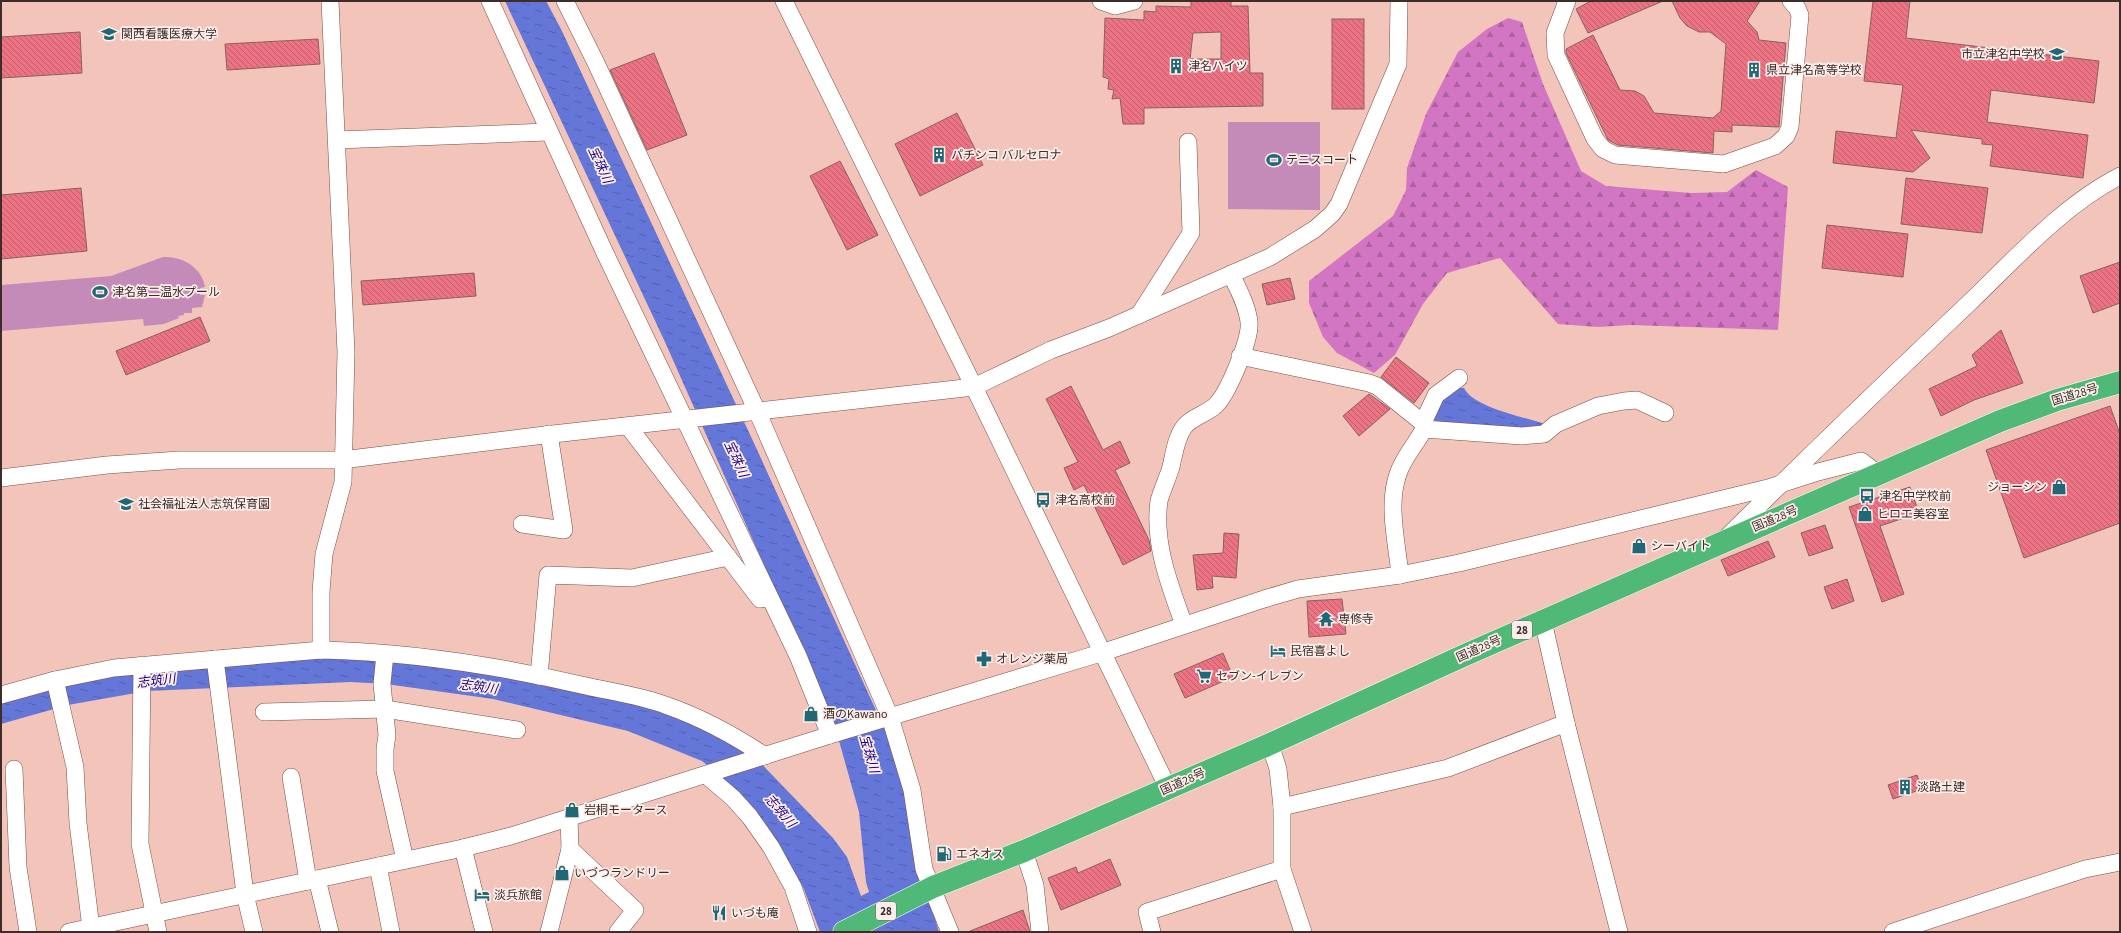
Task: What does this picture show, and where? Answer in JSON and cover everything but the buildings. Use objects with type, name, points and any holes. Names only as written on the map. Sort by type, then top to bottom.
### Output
[{"type":"highway","name":"国道28号","points":[[844,932],[931,889],[1024,851],[1270,744],[1543,621],[2019,413],[2120,382]]},
{"type":"street","points":[[321,650],[321,592],[324,554],[343,482],[342,460],[346,352],[330,1]]},
{"type":"street","points":[[490,1],[509,40],[548,132],[690,420],[769,598],[798,656],[830,735]]},
{"type":"street","points":[[565,1],[599,71],[755,412],[888,718],[912,790],[924,869],[950,932]]},
{"type":"street","points":[[784,1],[1104,652],[1168,788]]},
{"type":"street","points":[[1101,1],[1115,6],[1134,1]]},
{"type":"street","points":[[1,478],[107,465],[179,460],[342,460],[549,434],[690,420],[974,387],[1051,350],[1138,315],[1270,257],[1315,229],[1339,204],[1398,64],[1399,1]]},
{"type":"street","points":[[1566,1],[1555,33],[1556,56],[1595,139],[1603,149],[1615,155],[1724,164],[1775,146],[1786,136],[1790,127],[1800,15],[1797,8],[1790,1]]},
{"type":"street","points":[[337,140],[548,132]]},
{"type":"street","points":[[1138,315],[1191,233],[1188,142]]},
{"type":"street","points":[[1722,542],[2036,239],[2079,202],[2120,176]]},
{"type":"street","points":[[1184,625],[1164,567],[1159,528],[1159,500],[1184,426],[1207,413],[1221,400],[1231,382],[1247,339],[1249,324],[1245,305],[1231,274]]},
{"type":"street","points":[[1240,356],[1370,383],[1377,386],[1424,426],[1522,436],[1544,434],[1556,424],[1598,406],[1624,401],[1637,400],[1665,413]]},
{"type":"street","points":[[1400,575],[1394,511],[1394,490],[1398,474],[1424,426],[1436,395],[1459,378]]},
{"type":"street","points":[[628,426],[760,599],[769,598]]},
{"type":"street","points":[[522,524],[564,530],[549,434]]},
{"type":"street","points":[[69,932],[90,929],[245,894],[463,848],[569,817],[830,735],[1104,652],[1298,589],[1400,575],[1459,563],[1781,484],[1818,472],[1861,461],[1878,474]]},
{"type":"street","points":[[539,676],[548,575],[632,578],[728,557]]},
{"type":"street","points":[[1543,621],[1566,723],[1619,932]]},
{"type":"street","points":[[1,694],[55,680],[114,668],[142,665],[321,650],[385,654],[492,667],[636,697],[668,706],[706,722],[762,757]]},
{"type":"street","points":[[385,654],[382,684],[387,735],[385,749],[385,771],[405,860]]},
{"type":"street","points":[[215,659],[245,894],[254,932]]},
{"type":"street","points":[[142,665],[140,844],[153,914],[158,932]]},
{"type":"street","points":[[55,680],[75,767],[78,823],[90,929]]},
{"type":"street","points":[[264,712],[385,709],[517,730]]},
{"type":"street","points":[[1282,807],[1448,768],[1566,723]]},
{"type":"street","points":[[1270,744],[1278,769],[1282,807],[1282,869],[1303,932]]},
{"type":"street","points":[[14,769],[18,867],[28,932]]},
{"type":"street","points":[[709,774],[733,798],[768,842],[793,887],[808,932]]},
{"type":"street","points":[[291,777],[312,880],[330,932]]},
{"type":"street","points":[[549,932],[570,849],[569,817]]},
{"type":"street","points":[[463,848],[484,932]]},
{"type":"street","points":[[570,849],[635,910],[618,932]]},
{"type":"street","points":[[1024,851],[1035,885],[1040,932]]},
{"type":"street","points":[[1892,932],[1926,926],[2085,869],[2120,862]]},
{"type":"street","points":[[378,866],[391,932]]},
{"type":"street","points":[[1152,932],[1147,912],[1282,869]]},
{"type":"shaded area","name":"テニスコート","points":[[1228,122],[1320,122],[1320,210],[1228,209]]},
{"type":"shaded area","name":"津名第二温水プール","points":[[163,257],[177,258],[184,261],[195,268],[200,274],[205,287],[200,288],[200,295],[205,295],[202,307],[192,308],[192,313],[184,313],[184,315],[178,316],[179,318],[164,324],[144,326],[143,319],[1,331],[1,285],[111,276]]},
{"type":"green space","points":[[1508,18],[1522,22],[1543,84],[1581,171],[1606,186],[1691,193],[1727,192],[1756,170],[1788,187],[1778,330],[1631,325],[1598,327],[1558,324],[1500,258],[1447,273],[1423,304],[1395,355],[1374,373],[1337,353],[1323,337],[1309,303],[1309,281],[1393,216],[1406,190],[1407,168],[1426,114],[1458,52],[1487,29]]},
{"type":"water","points":[[505,1],[546,1],[561,29],[753,441],[885,730],[905,783],[920,869],[939,932],[820,932],[803,887],[742,799],[723,778],[702,761],[628,731],[493,699],[386,684],[351,682],[147,691],[68,705],[1,724],[1,701],[117,672],[323,655],[490,672],[652,705],[749,751],[833,838],[847,857],[861,896],[869,892],[866,882],[859,812],[834,723],[665,342]]},
{"type":"water","points":[[1460,388],[1464,388],[1478,401],[1489,406],[1513,415],[1545,424],[1542,428],[1506,431],[1438,424],[1433,419],[1439,401]]},
{"type":"place","name":"関西看護医療大学","points":[[109,34]]},
{"type":"place","name":"市立津名中学校","points":[[2057,54]]},
{"type":"place","name":"津名ハイツ","points":[[1176,66]]},
{"type":"place","name":"県立津名高等学校","points":[[1754,70]]},
{"type":"place","name":"パチンコ バルセロナ","points":[[939,155]]},
{"type":"place","name":"テニスコート","points":[[1274,160]]},
{"type":"place","name":"津名第二温水プール","points":[[100,292]]},
{"type":"place","name":"ジョーシン","points":[[2059,487]]},
{"type":"place","name":"津名中学校前","points":[[1867,496]]},
{"type":"place","name":"津名高校前","points":[[1043,500]]},
{"type":"place","name":"社会福祉法人志筑保育園","points":[[126,504]]},
{"type":"place","name":"ヒロエ美容室","points":[[1865,514]]},
{"type":"place","name":"シーバイト","points":[[1639,546]]},
{"type":"place","name":"専修寺","points":[[1326,619]]},
{"type":"place","name":"民宿喜よし","points":[[1278,651]]},
{"type":"place","name":"オレンジ薬局","points":[[984,659]]},
{"type":"place","name":"セブン-イレブン","points":[[1204,676]]},
{"type":"place","name":"酒のKawano","points":[[811,714]]},
{"type":"place","name":"淡路土建","points":[[1905,787]]},
{"type":"place","name":"岩桐モータース","points":[[572,810]]},
{"type":"place","name":"エネオス","points":[[944,854]]},
{"type":"place","name":"いづつランドリー","points":[[562,873]]},
{"type":"place","name":"淡兵旅館","points":[[482,895]]},
{"type":"place","name":"いづも庵","points":[[719,913]]},
{"type":"water label","name":"宝珠川","points":[[600,165]]},
{"type":"water label","name":"宝珠川","points":[[736,459]]},
{"type":"water label","name":"志筑川","points":[[156,681]]},
{"type":"water label","name":"志筑川","points":[[478,687]]},
{"type":"water label","name":"宝珠川","points":[[869,754]]},
{"type":"water label","name":"志筑川","points":[[780,811]]}]
